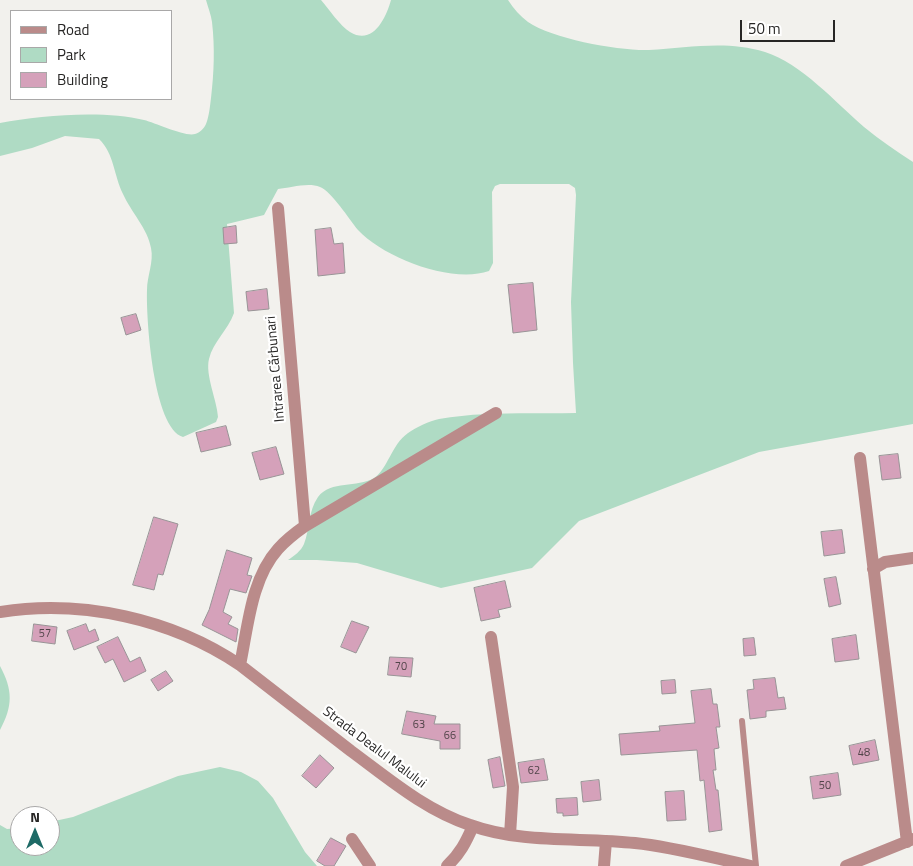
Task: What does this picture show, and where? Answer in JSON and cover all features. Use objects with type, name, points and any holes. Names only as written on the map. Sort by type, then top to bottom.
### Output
[{"type":"street","name":"Intrarea Cărbunari","points":[[278,208],[305,526]]},
{"type":"street","points":[[240,665],[254,601],[266,566],[291,536],[496,414]]},
{"type":"street","points":[[846,866],[910,840],[873,569],[860,458]]},
{"type":"street","points":[[873,569],[886,562],[913,558]]},
{"type":"street","name":"Strada Dealul Malului","points":[[0,612],[58,607],[99,612],[161,625],[210,648],[240,665],[403,791],[433,809],[473,826],[510,834],[636,843],[675,849],[751,866]]},
{"type":"street","points":[[490,637],[513,787],[510,834]]},
{"type":"street","points":[[447,866],[456,858],[465,845],[473,826]]},
{"type":"street","points":[[352,839],[370,866]]},
{"type":"street","points":[[604,866],[606,841]]},
{"type":"lane","points":[[742,721],[756,866]]},
{"type":"green space","points":[[206,0],[321,0],[346,29],[358,35],[365,35],[372,33],[382,22],[391,0],[508,0],[528,22],[553,34],[569,39],[636,50],[736,46],[765,52],[792,65],[805,74],[864,127],[913,162],[913,424],[759,452],[579,521],[532,568],[441,588],[357,563],[288,560],[304,544],[312,508],[318,497],[330,488],[360,483],[374,478],[383,469],[402,438],[419,426],[431,421],[456,416],[508,413],[576,413],[571,302],[575,188],[569,184],[500,184],[495,186],[492,192],[493,263],[489,271],[474,274],[457,274],[419,266],[384,250],[358,230],[335,200],[320,187],[305,185],[278,189],[264,215],[227,224],[234,313],[211,353],[208,365],[218,417],[216,422],[183,437],[173,429],[165,414],[153,371],[147,304],[147,285],[152,258],[151,248],[143,227],[123,194],[108,151],[99,139],[65,136],[32,148],[0,156],[0,123],[53,116],[92,114],[144,120],[184,134],[198,133],[204,128],[208,118],[213,70],[214,41],[212,22]]},
{"type":"green space","points":[[0,666],[7,683],[10,698],[7,713],[0,730]]},
{"type":"green space","points":[[220,767],[241,772],[258,781],[273,798],[305,852],[317,866],[0,866],[0,825],[10,829],[10,856],[60,856],[60,820],[73,817],[178,776]]},
{"type":"building","points":[[236,226],[237,243],[224,244],[223,228]]},
{"type":"building","points":[[331,228],[334,244],[343,243],[345,273],[318,276],[315,230]]},
{"type":"building","points":[[533,283],[537,330],[513,333],[508,285]]},
{"type":"building","points":[[267,289],[269,309],[248,311],[246,292]]},
{"type":"building","points":[[136,314],[141,330],[126,335],[121,318]]},
{"type":"building","points":[[226,426],[231,445],[201,452],[196,433]]},
{"type":"building","points":[[276,447],[284,474],[260,480],[252,453]]},
{"type":"building","points":[[898,454],[901,478],[882,480],[879,456]]},
{"type":"building","points":[[154,517],[178,524],[163,575],[158,574],[154,590],[133,585]]},
{"type":"building","points":[[842,530],[845,553],[824,556],[821,532]]},
{"type":"building","points":[[227,550],[252,558],[247,575],[252,576],[246,593],[230,589],[223,612],[232,617],[228,624],[238,629],[236,642],[202,625],[209,610]]},
{"type":"building","points":[[836,577],[841,604],[829,607],[824,579]]},
{"type":"building","points":[[505,581],[511,607],[498,610],[500,617],[481,621],[474,588]]},
{"type":"building","points":[[352,621],[369,627],[356,653],[341,647]]},
{"type":"building","points":[[34,624],[57,627],[55,644],[32,641]]},
{"type":"building","points":[[86,624],[89,632],[95,629],[99,640],[74,650],[67,631]]},
{"type":"building","points":[[856,635],[859,659],[835,662],[832,639]]},
{"type":"building","points":[[118,637],[130,662],[140,657],[146,671],[124,682],[113,659],[105,663],[97,647]]},
{"type":"building","points":[[754,638],[756,655],[744,656],[743,639]]},
{"type":"building","points":[[390,657],[413,658],[411,677],[388,675]]},
{"type":"building","points":[[166,671],[173,681],[158,691],[151,680]]},
{"type":"building","points":[[775,678],[778,698],[784,697],[786,709],[766,711],[766,717],[750,719],[747,690],[754,689],[753,680]]},
{"type":"building","points":[[675,680],[676,693],[662,694],[661,681]]},
{"type":"building","points":[[711,689],[713,704],[717,704],[720,727],[716,727],[719,748],[714,749],[716,770],[713,770],[716,790],[718,790],[722,830],[709,832],[704,780],[700,781],[697,750],[621,755],[619,734],[660,731],[659,726],[695,723],[691,691]]},
{"type":"building","points":[[407,711],[436,716],[434,724],[460,724],[460,749],[440,749],[440,741],[402,734]]},
{"type":"building","points":[[875,740],[879,760],[853,765],[849,746]]},
{"type":"building","points":[[320,755],[334,768],[316,788],[302,776]]},
{"type":"building","points":[[500,757],[505,786],[493,788],[488,760]]},
{"type":"building","points":[[544,759],[548,780],[521,783],[518,763]]},
{"type":"building","points":[[838,773],[841,795],[813,799],[810,777]]},
{"type":"building","points":[[599,780],[601,800],[583,802],[581,782]]},
{"type":"building","points":[[684,791],[686,820],[667,821],[665,792]]},
{"type":"building","points":[[577,798],[578,815],[563,816],[563,813],[557,813],[556,799]]},
{"type":"building","points":[[331,838],[346,846],[334,866],[325,866],[317,861]]}]
